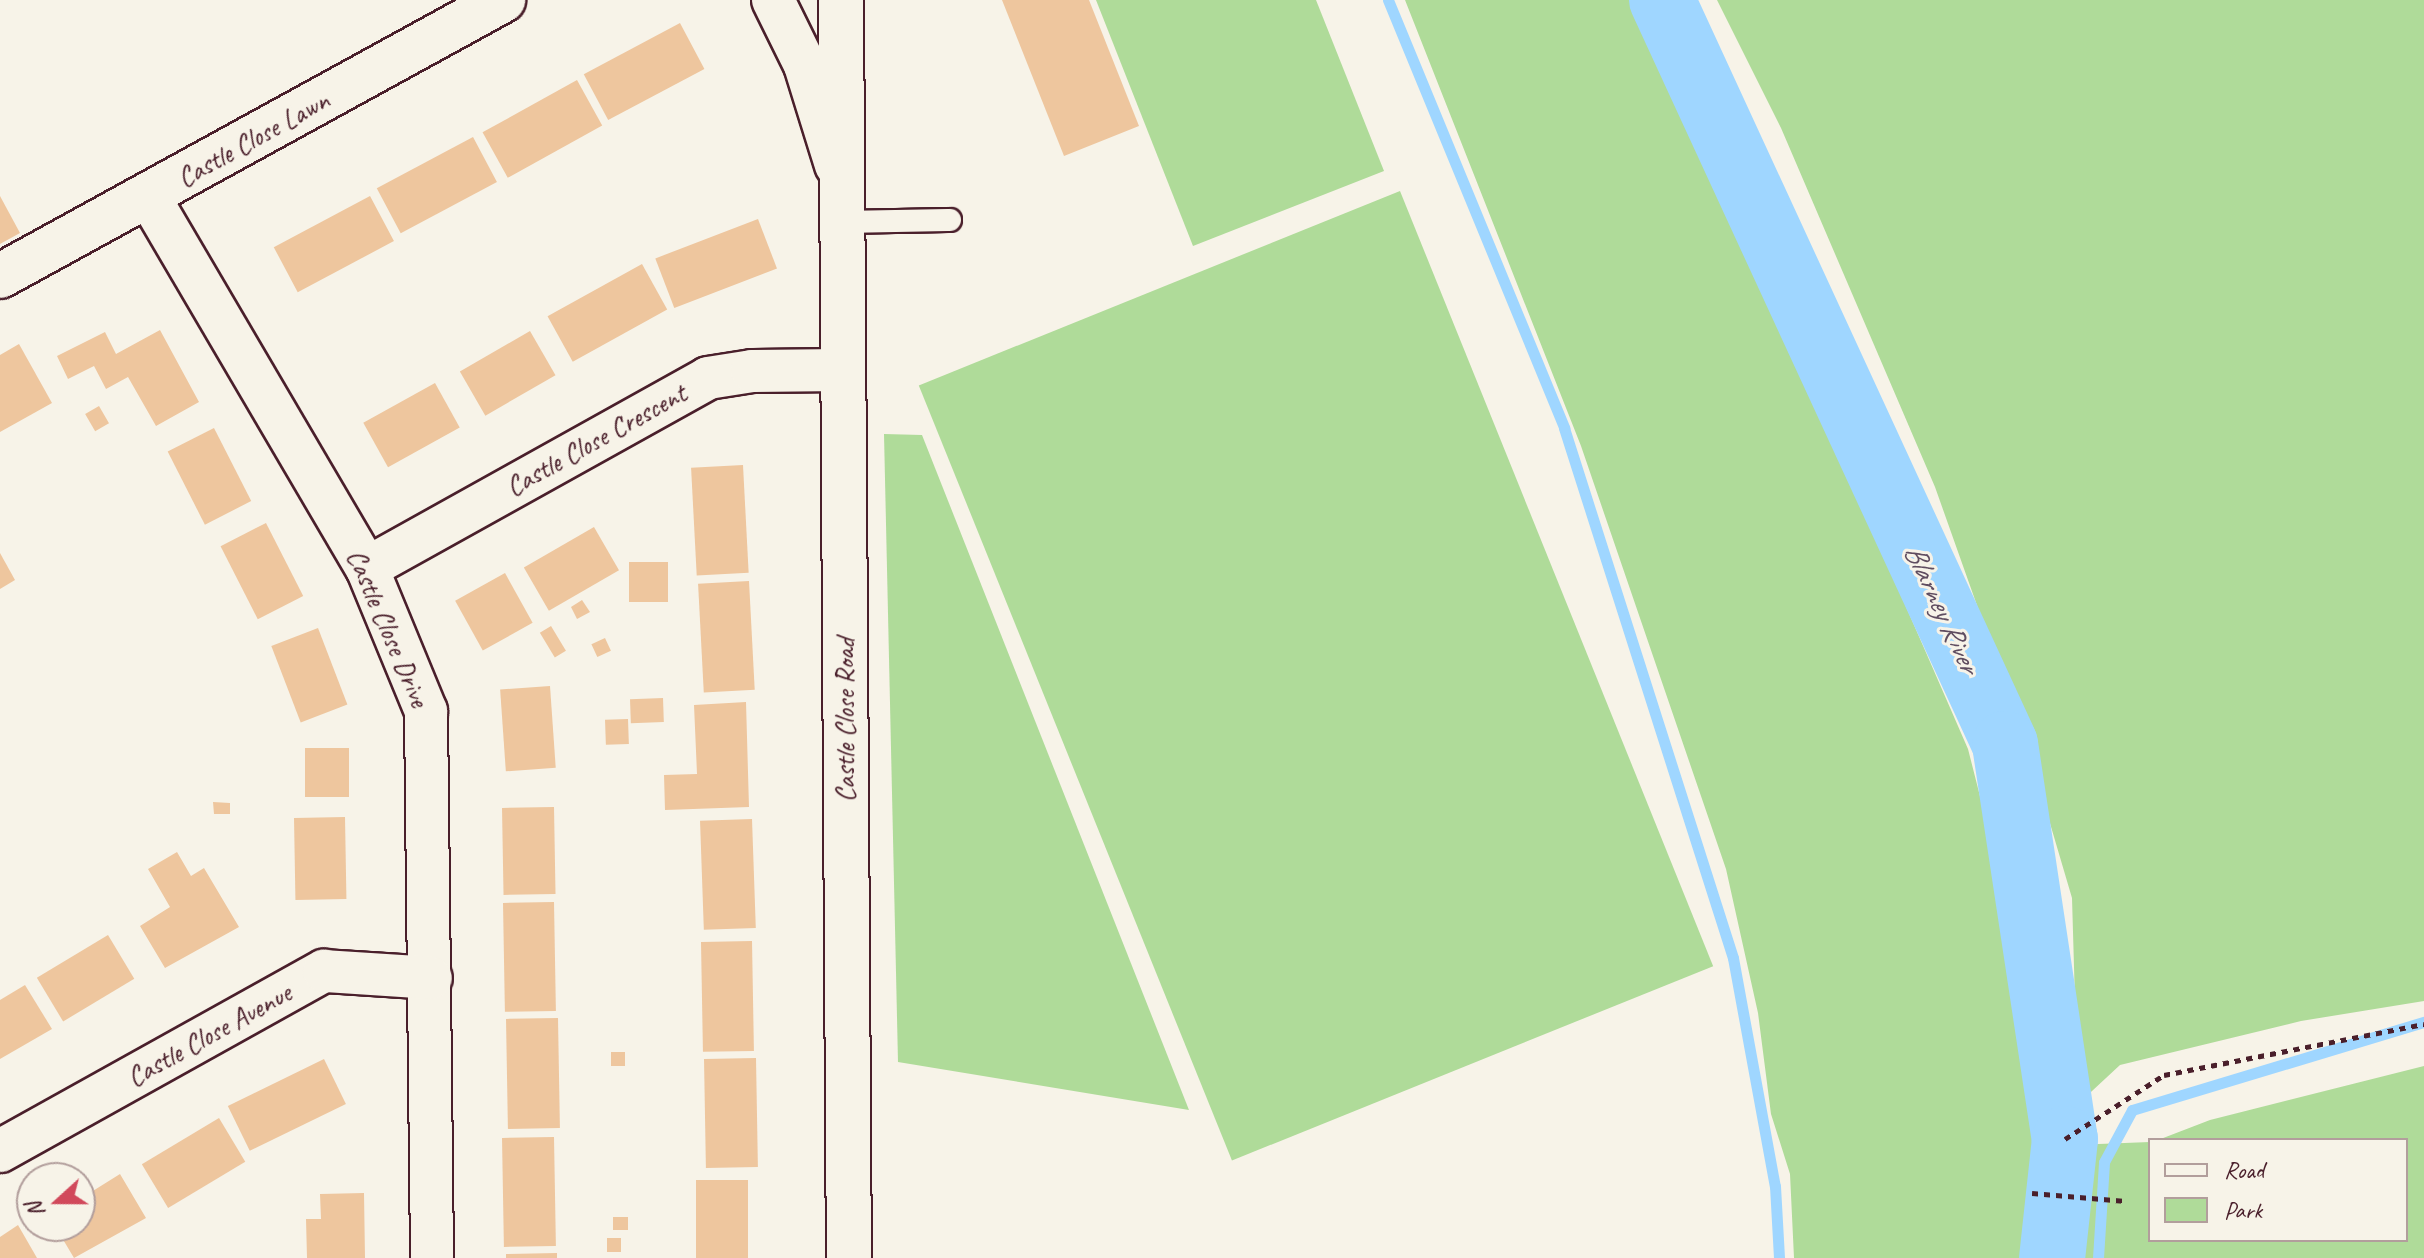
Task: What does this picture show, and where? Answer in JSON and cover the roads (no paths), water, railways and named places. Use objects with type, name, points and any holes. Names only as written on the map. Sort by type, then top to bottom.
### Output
[{"type":"street","name":"Castle Close Lawn","points":[[0,276],[149,197],[503,0]]},
{"type":"street","name":"Castle Close Road","points":[[773,0],[805,65],[841,202]]},
{"type":"street","name":"Castle Close Road","points":[[841,0],[849,1258]]},
{"type":"street","name":"Castle Close Drive","points":[[149,197],[367,568],[426,711],[432,1258]]},
{"type":"street","name":"Castle Close Crescent","points":[[367,568],[708,378],[752,371],[842,370]]},
{"type":"street","name":"Castle Close Avenue","points":[[0,1151],[324,971],[431,978]]},
{"type":"lane","points":[[841,202],[950,220]]},
{"type":"waterway","points":[[1388,0],[1564,428],[1733,958],[1775,1186],[1779,1258]]},
{"type":"waterway","name":"Blarney River","points":[[1662,0],[2005,744],[2065,1139],[2052,1258]]},
{"type":"waterway","points":[[2098,1258],[2104,1162],[2132,1110],[2424,1022]]}]
